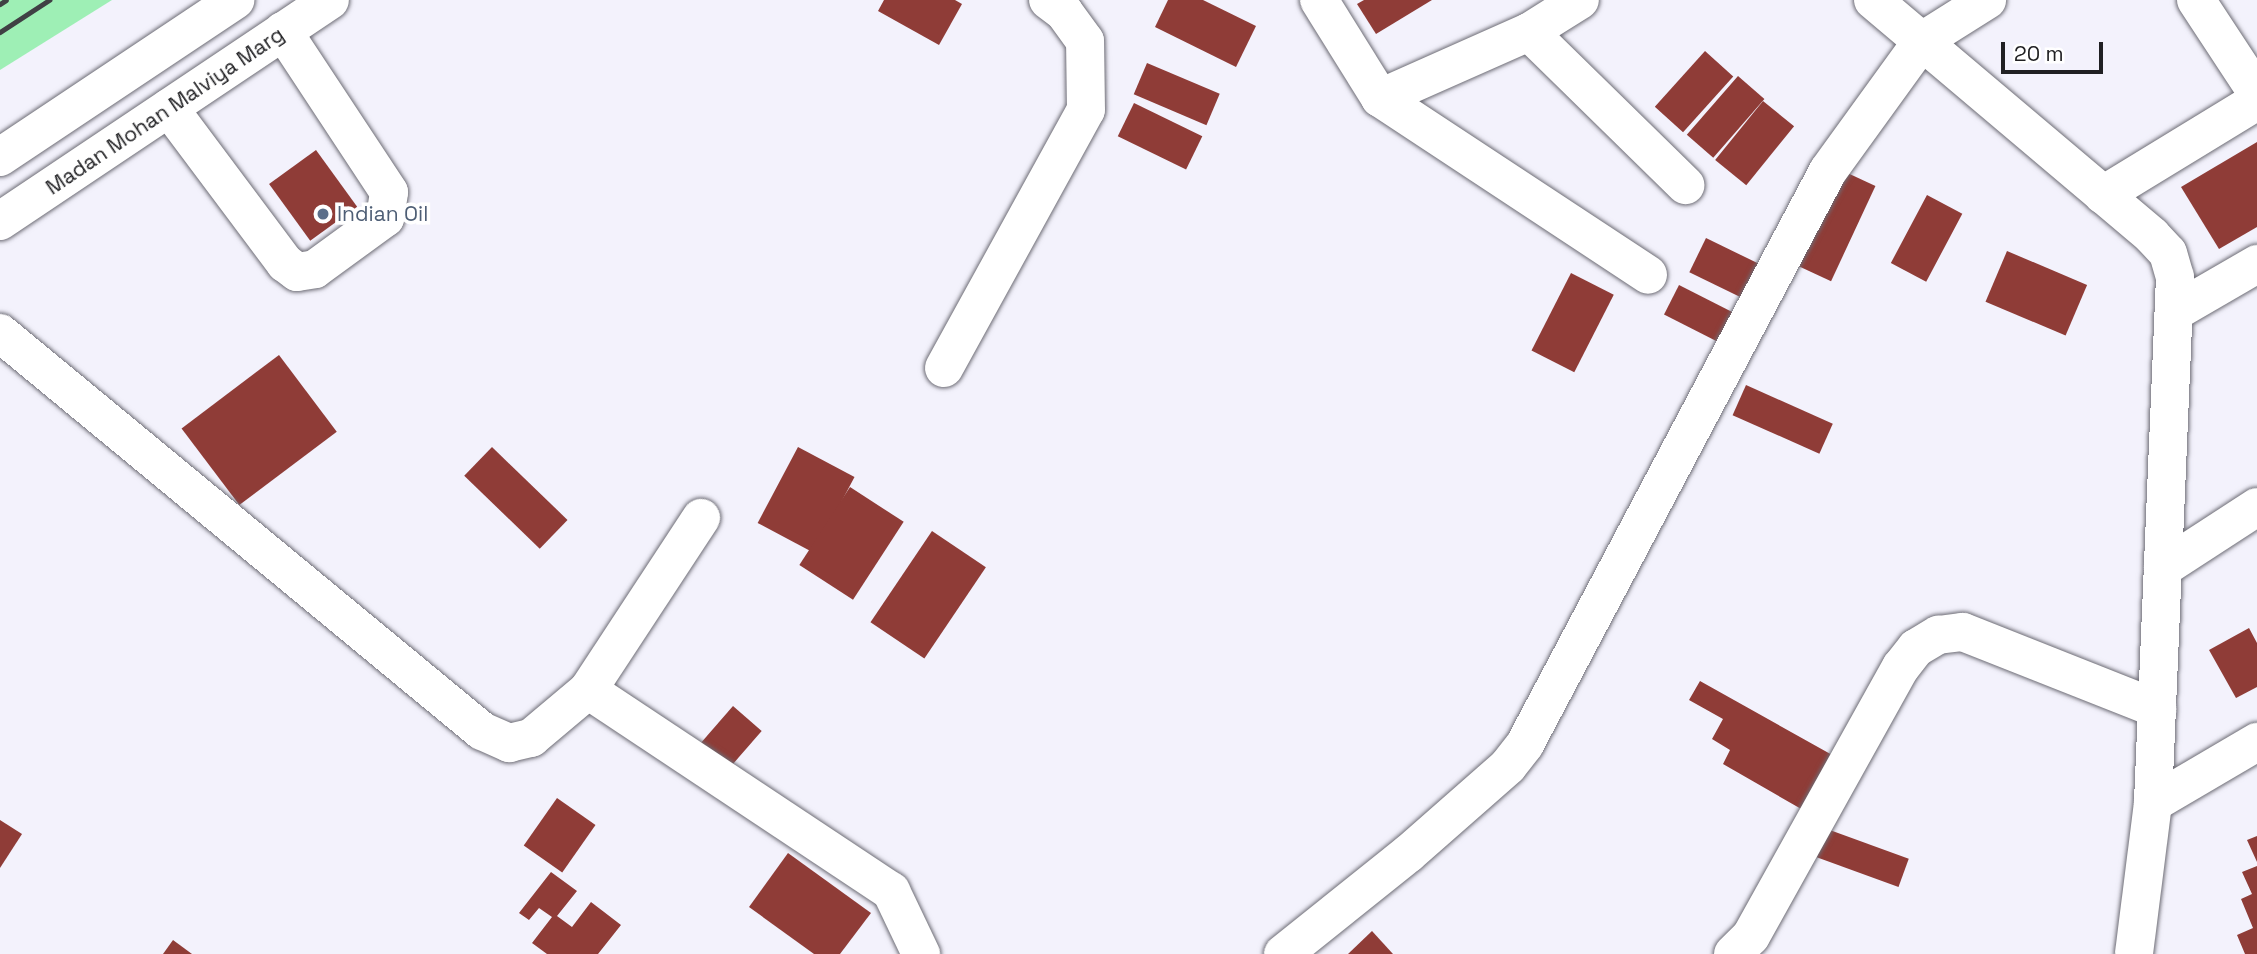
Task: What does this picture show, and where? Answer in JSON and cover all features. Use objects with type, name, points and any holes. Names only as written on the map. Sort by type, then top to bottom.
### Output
[{"type":"street","points":[[0,157],[235,0]]},
{"type":"street","name":"Madan Mohan Malviya Marg","points":[[0,221],[330,0]]},
{"type":"street","points":[[944,368],[1086,110],[1085,41],[1048,0]]},
{"type":"street","points":[[1319,0],[1380,98],[1648,275]]},
{"type":"street","points":[[1380,98],[1529,33],[1580,0]]},
{"type":"street","points":[[1873,0],[2168,253],[2176,311],[2153,803],[2134,954]]},
{"type":"street","points":[[1283,954],[1408,854],[1508,766],[1525,744],[1828,171],[1922,41],[1987,0]]},
{"type":"street","points":[[2196,0],[2257,93]]},
{"type":"street","points":[[169,108],[285,263],[297,272],[315,269],[385,218],[389,192],[284,31]]},
{"type":"street","points":[[1529,33],[1685,185]]},
{"type":"street","points":[[2103,195],[2257,101]]},
{"type":"street","points":[[2176,311],[2257,264]]},
{"type":"street","points":[[0,333],[482,731],[509,743],[531,738],[588,690],[701,519]]},
{"type":"street","points":[[2163,568],[2257,507]]},
{"type":"street","points":[[1733,954],[1751,936],[1901,667],[1916,648],[1938,635],[1963,632],[2157,709]]},
{"type":"street","points":[[588,690],[891,891],[921,954]]},
{"type":"street","points":[[2153,803],[2257,742]]},
{"type":"green space","points":[[0,0],[112,0],[0,70]]},
{"type":"building","points":[[884,0],[955,0],[962,4],[939,45],[878,11]]},
{"type":"building","points":[[1168,0],[1203,0],[1256,26],[1236,67],[1155,27]]},
{"type":"building","points":[[1364,0],[1432,0],[1376,34],[1357,4]]},
{"type":"building","points":[[1705,51],[1733,76],[1683,132],[1655,107]]},
{"type":"building","points":[[1147,63],[1220,94],[1206,125],[1134,94]]},
{"type":"building","points":[[1738,76],[1764,99],[1713,158],[1687,135]]},
{"type":"building","points":[[1763,101],[1794,126],[1746,185],[1715,160]]},
{"type":"building","points":[[1134,103],[1202,136],[1186,170],[1118,136]]},
{"type":"building","points":[[2257,142],[2257,227],[2219,249],[2181,187]]},
{"type":"building","points":[[316,150],[357,207],[310,241],[269,184]]},
{"type":"building","points":[[1841,170],[1875,186],[1831,281],[1797,265]]},
{"type":"building","points":[[1927,195],[1962,214],[1926,282],[1891,263]]},
{"type":"building","points":[[1706,238],[1764,266],[1747,300],[1689,272]]},
{"type":"building","points":[[2007,251],[2087,285],[2066,336],[1986,302]]},
{"type":"building","points":[[1571,273],[1614,295],[1574,372],[1532,351]]},
{"type":"building","points":[[1679,285],[1740,316],[1725,345],[1664,314]]},
{"type":"building","points":[[279,355],[337,432],[239,505],[182,428]]},
{"type":"building","points":[[1746,385],[1833,424],[1819,454],[1733,415]]},
{"type":"building","points":[[492,447],[568,520],[540,549],[464,476]]},
{"type":"building","points":[[798,447],[855,477],[814,553],[758,523]]},
{"type":"building","points":[[850,487],[904,522],[853,600],[799,565]]},
{"type":"building","points":[[932,531],[986,567],[924,659],[870,622]]},
{"type":"building","points":[[2249,628],[2257,643],[2257,687],[2236,698],[2209,650]]},
{"type":"building","points":[[1700,681],[1834,756],[1803,810],[1723,764],[1730,750],[1712,739],[1723,719],[1689,700]]},
{"type":"building","points":[[733,706],[762,731],[726,772],[697,748]]},
{"type":"building","points":[[557,798],[596,825],[562,872],[524,846]]},
{"type":"building","points":[[0,820],[22,834],[0,868]]},
{"type":"building","points":[[1827,829],[1909,859],[1898,887],[1817,857]]},
{"type":"building","points":[[2257,836],[2257,862],[2247,840]]},
{"type":"building","points":[[788,853],[871,913],[840,954],[814,954],[749,907]]},
{"type":"building","points":[[2257,866],[2257,954],[2245,954],[2237,935],[2253,928],[2241,899],[2252,894],[2242,872]]},
{"type":"building","points":[[551,872],[577,891],[557,916],[572,927],[591,902],[621,925],[598,954],[547,954],[532,943],[552,917],[539,908],[529,920],[519,913]]},
{"type":"building","points":[[1372,931],[1393,954],[1348,954]]},
{"type":"building","points":[[173,940],[192,954],[163,954]]},
{"type":"railway","points":[[0,4],[6,0]]},
{"type":"railway","points":[[0,32],[49,0]]},
{"type":"place","name":"Indian Oil","points":[[323,214]]}]
